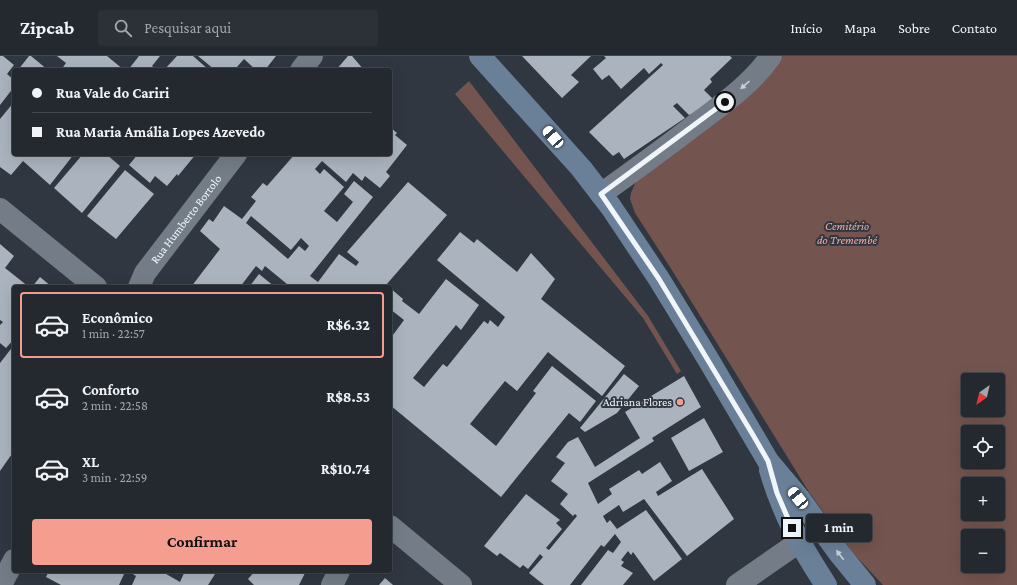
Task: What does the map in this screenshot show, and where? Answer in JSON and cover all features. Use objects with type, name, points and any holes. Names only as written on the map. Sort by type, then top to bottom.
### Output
[{"type":"main road","points":[[480,56],[581,168],[601,194],[659,279],[768,461],[865,585]]},
{"type":"main road","points":[[768,461],[785,515],[799,542],[826,585]]},
{"type":"street","points":[[303,68],[312,56]]},
{"type":"street","points":[[601,194],[714,111],[748,82],[771,56]]},
{"type":"street","name":"Rua Humberto Bortolo","points":[[141,285],[145,273],[234,156]]},
{"type":"street","points":[[0,209],[94,285]]},
{"type":"street","points":[[392,528],[461,585]]},
{"type":"street","points":[[737,585],[799,542]]},
{"type":"street","points":[[0,550],[12,559]]},
{"type":"street","points":[[1,585],[12,565]]},
{"type":"street","points":[[332,585],[339,573]]},
{"type":"green space","name":"Cemitério do Tremembé","points":[[783,56],[1017,56],[1017,585],[883,585],[852,552],[809,492],[635,213],[630,199],[636,181]]},
{"type":"green space","points":[[469,81],[648,316],[681,371],[677,374],[643,318],[455,94]]},
{"type":"building","points":[[0,56],[3,56],[14,65],[7,74],[12,78],[12,90],[0,105]]},
{"type":"building","points":[[29,56],[31,56],[46,68],[20,68]]},
{"type":"building","points":[[57,56],[107,56],[122,68],[62,68],[66,63]]},
{"type":"building","points":[[139,56],[160,56],[152,66],[154,68],[130,68]]},
{"type":"building","points":[[177,56],[193,56],[207,68],[166,68]]},
{"type":"building","points":[[198,56],[276,56],[267,68],[254,68],[244,59],[236,68],[213,68]]},
{"type":"building","points":[[348,56],[352,56],[362,68],[338,68]]},
{"type":"building","points":[[522,56],[591,56],[571,75],[579,82],[562,98]]},
{"type":"building","points":[[604,56],[730,56],[732,58],[710,79],[712,82],[704,90],[713,99],[700,111],[689,115],[677,103],[673,106],[685,118],[624,159],[619,152],[613,156],[589,132],[663,65],[661,63],[649,74],[644,68],[621,89],[609,75],[602,80],[593,69],[606,58]]},
{"type":"building","points":[[12,104],[12,156],[72,156],[50,185],[23,161],[11,175],[0,167],[0,119]]},
{"type":"building","points":[[392,129],[397,133],[395,135],[407,145],[386,172],[390,176],[380,188],[365,176],[362,181],[353,173],[346,182],[322,161],[315,169],[320,174],[324,169],[344,187],[324,211],[337,222],[353,202],[344,194],[354,181],[373,197],[310,276],[318,282],[339,254],[356,266],[359,262],[347,252],[408,182],[447,215],[386,285],[286,285],[287,284],[265,266],[262,271],[256,266],[242,285],[193,285],[220,249],[200,231],[209,219],[213,222],[224,206],[242,219],[256,201],[251,197],[263,183],[267,186],[293,156],[392,156]],"holes":[[[251,216],[291,250],[301,238],[309,246],[305,251],[299,246],[288,259],[246,223]]]},
{"type":"building","points":[[81,156],[108,156],[120,166],[82,213],[54,188]]},
{"type":"building","points":[[136,156],[194,156],[178,176],[177,174],[167,186],[155,176],[150,183],[129,165]]},
{"type":"building","points":[[125,170],[154,194],[116,239],[87,216]]},
{"type":"building","points":[[460,232],[474,243],[477,239],[517,272],[531,253],[555,279],[541,299],[625,366],[602,396],[548,352],[517,391],[505,381],[470,424],[496,446],[536,393],[533,391],[552,366],[596,401],[580,422],[569,413],[501,497],[392,407],[392,336],[404,320],[392,311],[392,290],[403,299],[402,301],[419,314],[446,279],[479,305],[461,330],[456,325],[413,378],[424,387],[443,364],[447,367],[484,321],[488,324],[490,320],[498,327],[505,317],[437,260]]},
{"type":"building","points":[[0,244],[14,256],[5,268],[26,285],[12,285],[12,341],[6,348],[0,343],[0,325],[3,322],[0,320]]},
{"type":"building","points":[[259,274],[273,285],[251,285]]},
{"type":"building","points":[[40,277],[50,285],[34,285]]},
{"type":"building","points":[[12,348],[12,454],[0,471],[0,363]]},
{"type":"building","points":[[624,374],[639,386],[617,413],[585,432],[580,428]]},
{"type":"building","points":[[684,376],[701,407],[652,438],[654,441],[588,483],[598,504],[612,494],[609,489],[639,470],[642,474],[660,462],[672,481],[656,492],[658,496],[702,469],[734,519],[687,556],[644,499],[623,512],[619,505],[603,516],[607,523],[610,520],[617,529],[646,510],[682,559],[654,581],[633,552],[631,555],[628,551],[621,560],[624,562],[621,566],[633,573],[623,585],[581,585],[608,550],[613,553],[621,542],[615,534],[604,547],[601,545],[570,585],[544,585],[529,573],[543,557],[540,554],[528,569],[523,565],[520,568],[500,553],[497,556],[484,546],[526,494],[560,520],[556,523],[562,529],[546,548],[549,550],[577,516],[575,514],[573,516],[560,504],[568,494],[551,481],[565,463],[556,457],[568,442],[578,437],[595,467],[640,438],[625,412]]},
{"type":"building","points":[[704,418],[723,452],[689,471],[671,438]]},
{"type":"building","points":[[48,573],[124,574],[119,585],[61,585],[46,577]]},
{"type":"building","points":[[131,573],[164,573],[180,582],[184,573],[216,573],[208,585],[132,585],[136,576]]},
{"type":"building","points":[[253,573],[305,573],[299,585],[254,585],[248,579]]},
{"type":"building","points":[[385,578],[393,585],[379,585]]},
{"type":"place","name":"Adriana Flores","points":[[680,402]]},
{"type":"route","points":[[725,102],[601,194],[643,253],[768,461],[777,493],[785,515],[792,528]]}]
